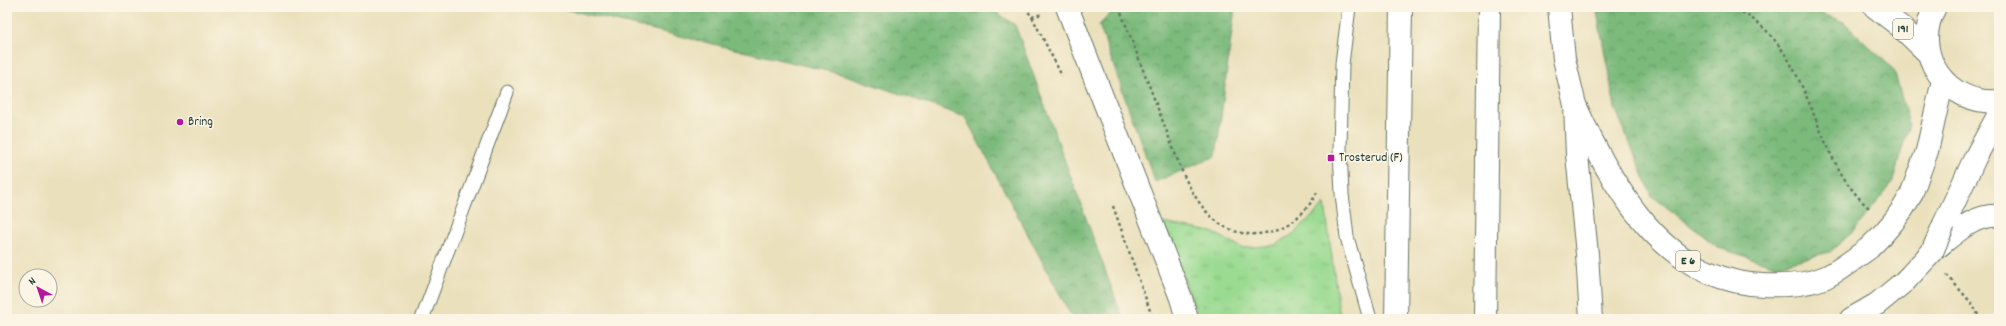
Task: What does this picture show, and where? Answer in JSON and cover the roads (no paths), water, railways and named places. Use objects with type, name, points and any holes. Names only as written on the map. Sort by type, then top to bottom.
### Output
[{"type":"highway","points":[[1067,7],[1181,298],[1187,319]]},
{"type":"highway","points":[[1396,319],[1401,7]]},
{"type":"highway","points":[[1485,319],[1489,7]]},
{"type":"highway","name":"E 6","points":[[1559,7],[1564,59],[1575,105],[1593,145],[1614,181],[1635,211],[1677,255],[1694,266],[1735,282],[1780,286],[1802,283],[1825,277],[1869,248],[1885,233],[1902,212],[1911,196],[1927,152],[1943,80]]},
{"type":"highway","name":"191","points":[[1875,7],[1901,26],[1928,53]]},
{"type":"highway","name":"191","points":[[1934,7],[1928,23],[1927,38],[1928,53],[1934,68],[1943,80],[1956,92],[1972,99],[1989,102],[1999,101]]},
{"type":"highway","name":"E 6","points":[[1575,105],[1577,155],[1587,254],[1591,319]]},
{"type":"highway","points":[[1851,319],[1877,304],[1905,281],[1932,252],[1949,229],[1975,158],[1999,114]]},
{"type":"highway","points":[[1949,229],[1979,218],[1999,216]]},
{"type":"lane","points":[[1349,7],[1342,64],[1340,150],[1342,194],[1347,237],[1370,319]]},
{"type":"lane","points":[[422,319],[507,92]]},
{"type":"place","name":"Bring","points":[[180,122]]},
{"type":"place","name":"Trosterud (F)","points":[[1331,158]]}]
